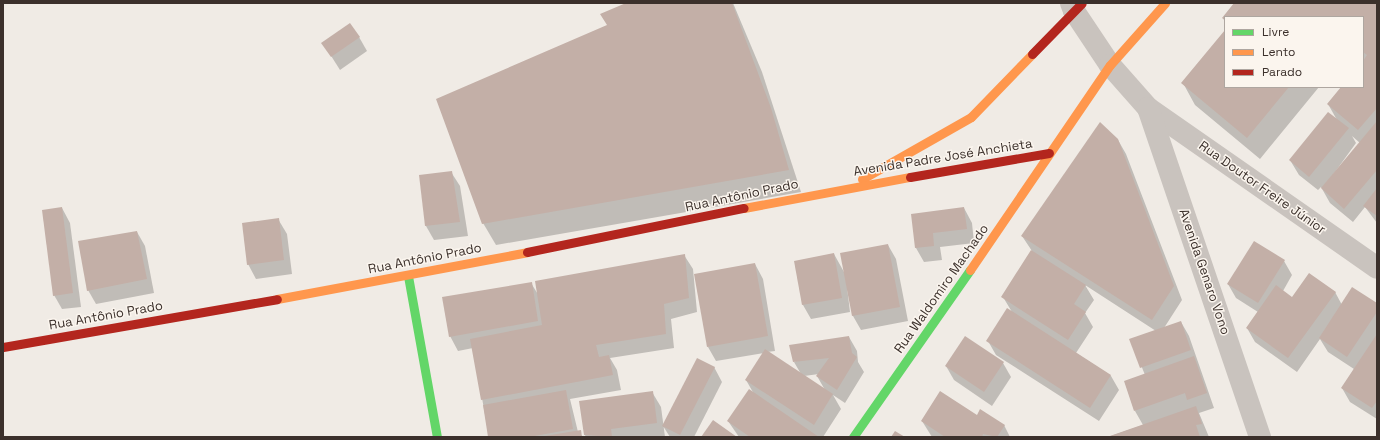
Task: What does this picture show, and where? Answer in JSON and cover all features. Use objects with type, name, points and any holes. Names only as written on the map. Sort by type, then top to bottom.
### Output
[{"type":"main road","name":"Avenida Padre José Anchieta","points":[[849,187],[1048,154],[1110,65],[1165,3]]},
{"type":"main road","name":"Avenida Padre José Anchieta","points":[[849,187],[971,117],[1075,6]]},
{"type":"main road","name":"Rua Waldomiro Machado","points":[[854,437],[1029,187],[1048,154]]},
{"type":"main road","name":"Rua Antônio Prado","points":[[3,347],[408,276],[849,187]]},
{"type":"main road","points":[[408,276],[437,437]]},
{"type":"street","points":[[1075,6],[1110,65],[1148,108]]},
{"type":"street","name":"Rua Doutor Freire Júnior","points":[[1148,108],[1377,268]]},
{"type":"street","name":"Avenida Genaro Vono","points":[[1148,108],[1260,437]]},
{"type":"building","points":[[626,3],[732,3],[771,108],[789,170],[482,224],[436,99],[607,25],[600,14]]},
{"type":"building","points":[[1234,3],[1377,3],[1377,108],[1358,130],[1327,104],[1340,88],[1364,88],[1364,60],[1367,55],[1364,53],[1364,16],[1224,16],[1224,19],[1222,18]]},
{"type":"building","points":[[350,23],[360,37],[331,57],[321,43]]},
{"type":"building","points":[[1224,31],[1224,88],[1288,88],[1247,138],[1181,83]]},
{"type":"building","points":[[1328,112],[1349,128],[1309,177],[1289,160]]},
{"type":"building","points":[[1377,121],[1377,170],[1344,209],[1321,188]]},
{"type":"building","points":[[1100,122],[1118,139],[1174,286],[1152,320],[1021,236]]},
{"type":"building","points":[[452,171],[460,222],[425,226],[419,175]]},
{"type":"building","points":[[1377,188],[1377,216],[1363,206]]},
{"type":"building","points":[[62,207],[73,293],[53,296],[42,210]]},
{"type":"building","points":[[964,207],[967,229],[933,233],[934,246],[915,248],[911,214]]},
{"type":"building","points":[[279,218],[284,260],[247,265],[242,223]]},
{"type":"building","points":[[137,231],[147,279],[87,291],[78,241]]},
{"type":"building","points":[[1254,241],[1285,260],[1258,303],[1227,284]]},
{"type":"building","points":[[888,244],[900,307],[852,316],[840,253]]},
{"type":"building","points":[[1031,250],[1086,285],[1074,304],[1086,312],[1068,340],[1001,297]]},
{"type":"building","points":[[834,253],[842,298],[802,305],[794,261]]},
{"type":"building","points":[[685,254],[689,298],[664,304],[666,334],[596,345],[599,357],[609,355],[613,375],[481,400],[470,339],[542,325],[535,281]]},
{"type":"building","points":[[755,263],[768,336],[707,347],[694,274]]},
{"type":"building","points":[[1309,273],[1336,292],[1288,358],[1246,328],[1276,285],[1292,297]]},
{"type":"building","points":[[532,282],[538,321],[449,337],[442,297]]},
{"type":"building","points":[[1352,287],[1377,303],[1377,312],[1347,357],[1319,338]]},
{"type":"building","points":[[1007,308],[1111,375],[1090,408],[986,341]]},
{"type":"building","points":[[1181,321],[1191,350],[1140,368],[1129,339]]},
{"type":"building","points":[[1377,334],[1377,401],[1372,408],[1341,388]]},
{"type":"building","points":[[849,336],[852,353],[857,357],[837,390],[816,376],[829,358],[793,362],[789,345]]},
{"type":"building","points":[[965,336],[1004,362],[984,392],[945,366]]},
{"type":"building","points":[[765,349],[833,394],[814,425],[745,380]]},
{"type":"building","points":[[1194,356],[1207,393],[1187,400],[1185,393],[1134,411],[1124,381]]},
{"type":"building","points":[[697,358],[715,367],[680,435],[662,426]]},
{"type":"building","points":[[749,389],[819,437],[750,437],[727,421]]},
{"type":"building","points":[[566,390],[573,429],[529,437],[488,437],[483,405]]},
{"type":"building","points":[[653,391],[657,423],[611,429],[612,437],[584,435],[579,401]]},
{"type":"building","points":[[940,391],[977,415],[980,409],[1005,425],[997,437],[983,434],[982,437],[945,437],[921,421]]},
{"type":"building","points":[[1196,406],[1202,424],[1196,425],[1200,437],[1107,437]]},
{"type":"building","points":[[713,420],[737,437],[701,437]]},
{"type":"building","points":[[581,430],[582,437],[545,437],[545,436]]},
{"type":"building","points":[[895,431],[905,437],[891,437]]},
{"type":"traffic: fast","points":[[853,437],[970,270]]},
{"type":"traffic: fast","points":[[408,276],[437,437]]},
{"type":"traffic: slow","points":[[970,270],[1110,65],[1165,3]]},
{"type":"traffic: slow","points":[[862,179],[971,117],[1032,54]]},
{"type":"traffic: slow","points":[[744,208],[910,177]]},
{"type":"traffic: slow","points":[[277,299],[527,252]]},
{"type":"traffic: jam","points":[[1032,54],[1082,3]]},
{"type":"traffic: jam","points":[[910,177],[1049,153]]},
{"type":"traffic: jam","points":[[527,252],[744,208]]},
{"type":"traffic: jam","points":[[3,347],[277,299]]}]
